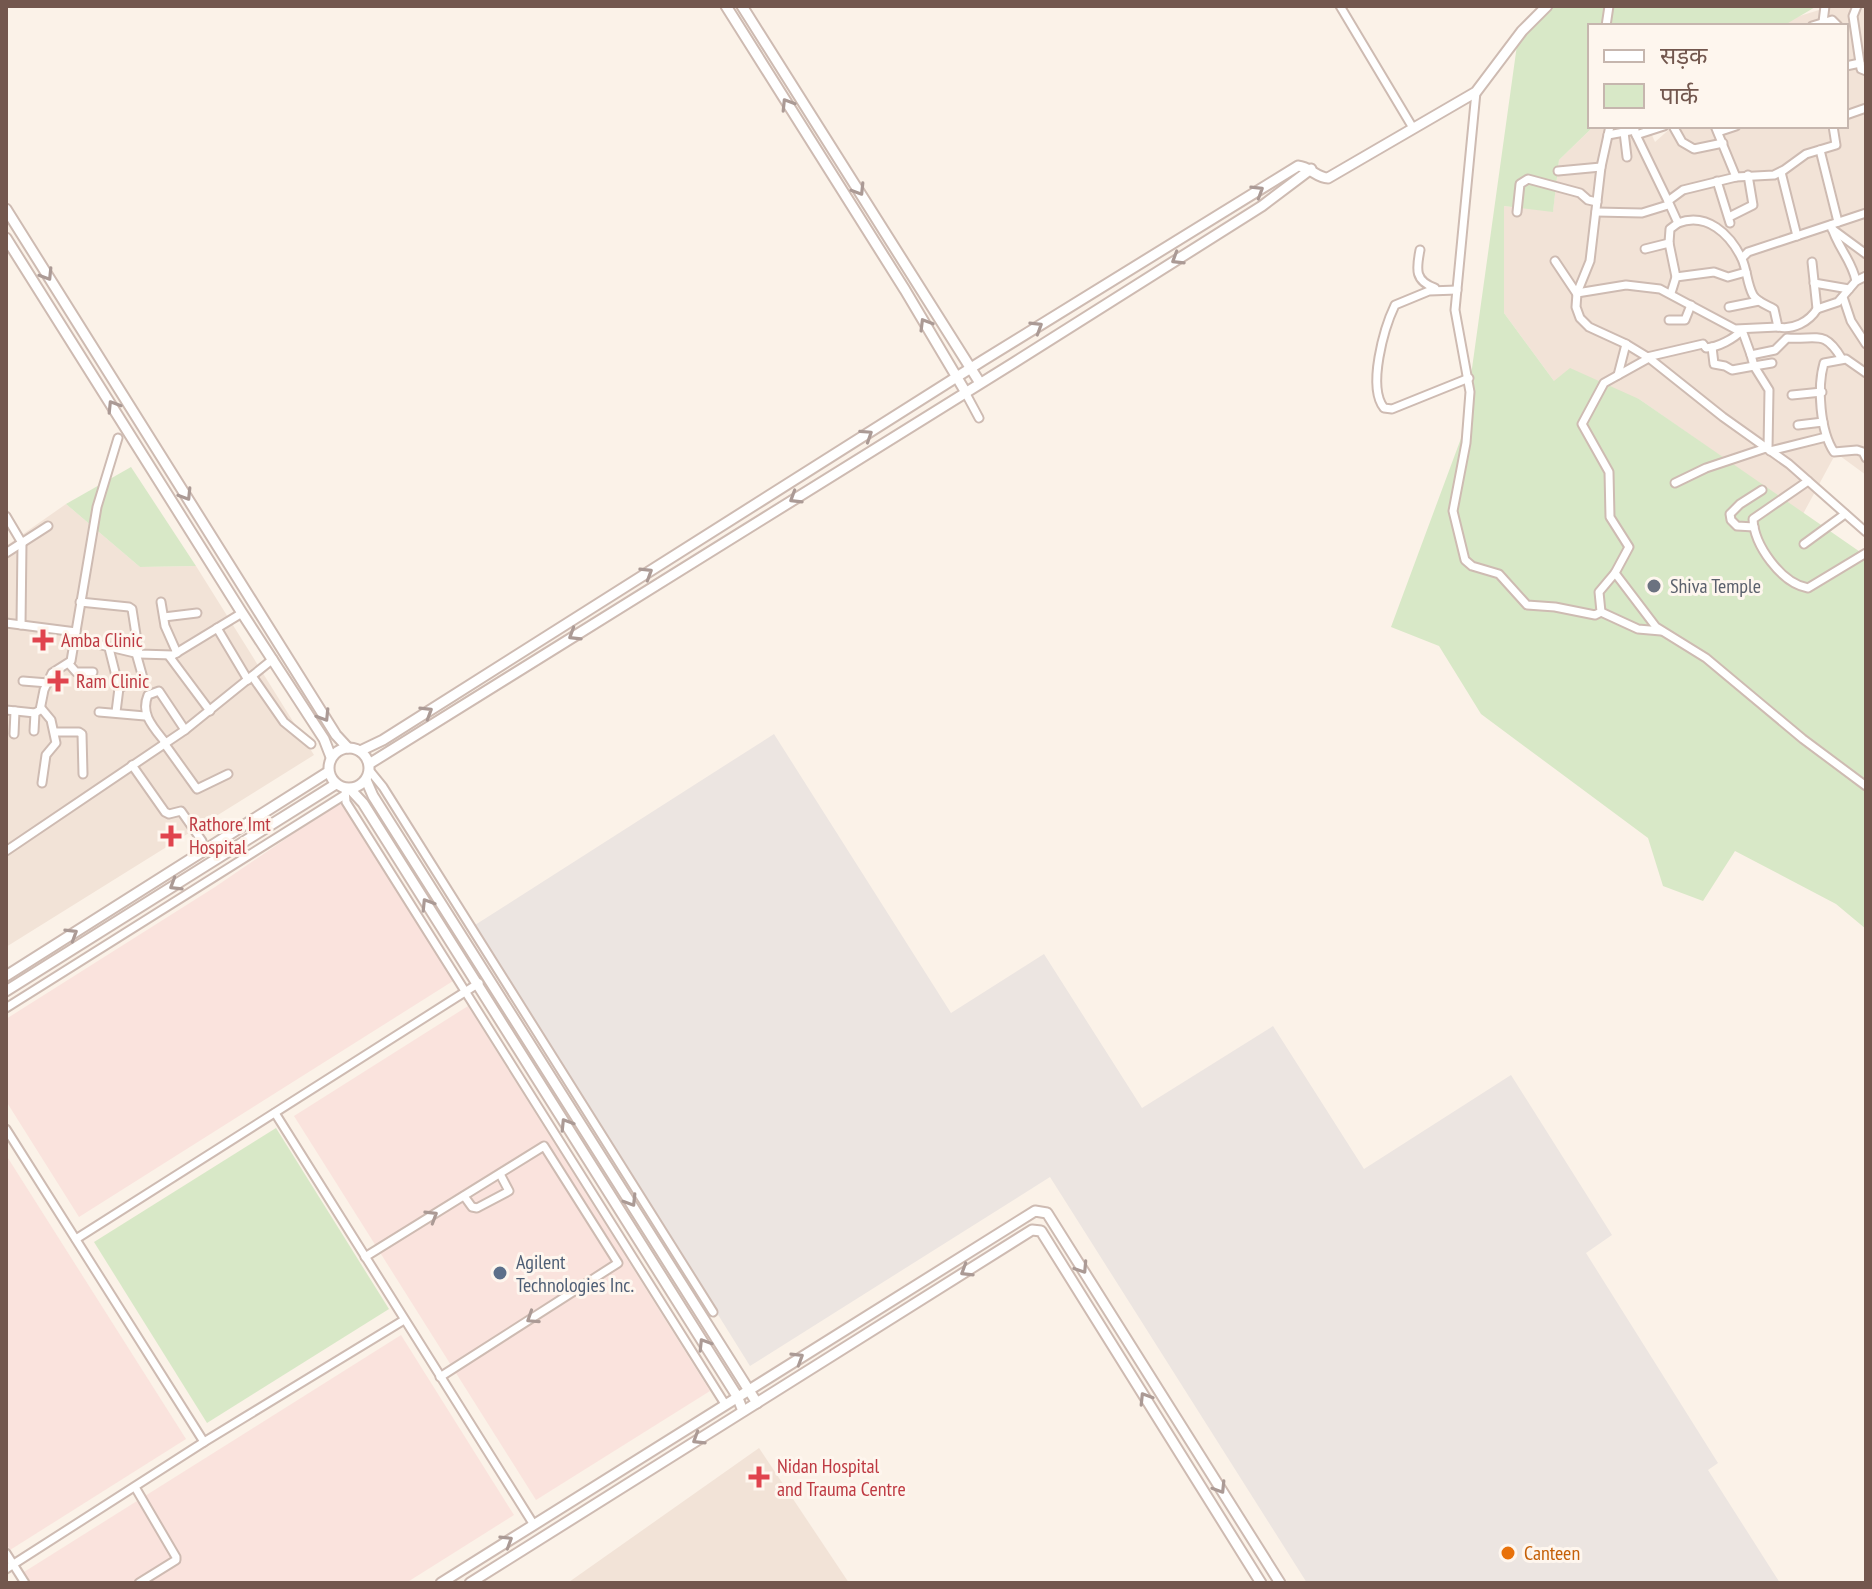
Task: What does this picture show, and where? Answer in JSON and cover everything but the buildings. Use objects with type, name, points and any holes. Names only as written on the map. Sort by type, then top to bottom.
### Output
[{"type":"street","points":[[726,6],[905,290],[979,418]]},
{"type":"street","points":[[742,6],[980,383]]},
{"type":"street","points":[[1340,6],[1413,128]]},
{"type":"street","points":[[331,757],[337,751],[348,748],[360,751],[383,740],[956,377],[1298,166],[1328,178],[1476,92],[1522,31],[1547,6]]},
{"type":"street","points":[[1823,22],[1825,6]]},
{"type":"street","points":[[1857,6],[1853,16],[1861,69],[1866,71]]},
{"type":"street","points":[[1818,24],[1834,20],[1837,24]]},
{"type":"street","points":[[1848,66],[1860,63]]},
{"type":"street","points":[[1476,92],[1457,290],[1457,320],[1469,378],[1466,443],[1453,511],[1465,560],[1472,566],[1499,574],[1527,605],[1595,615],[1601,612]]},
{"type":"street","points":[[1610,128],[1601,167],[1590,261],[1577,293],[1576,307],[1583,324],[1648,358],[1808,481],[1865,531]]},
{"type":"street","points":[[1674,128],[1682,142],[1694,149],[1723,143]]},
{"type":"street","points":[[1596,212],[1642,213],[1668,203],[1683,190],[1736,177],[1767,176],[1781,172],[1801,157],[1837,143],[1833,128]]},
{"type":"street","points":[[1716,129],[1736,177]]},
{"type":"street","points":[[1608,135],[1634,130],[1646,161],[1678,223]]},
{"type":"street","points":[[1624,132],[1627,157]]},
{"type":"street","points":[[1820,150],[1839,248],[1853,266],[1856,281]]},
{"type":"street","points":[[1558,171],[1601,167]]},
{"type":"street","points":[[6,991],[343,789],[360,785],[368,772],[965,391],[1262,206],[1311,169]]},
{"type":"street","points":[[1781,172],[1797,236]]},
{"type":"street","points":[[1717,181],[1729,220],[1752,208],[1748,175]]},
{"type":"street","points":[[1517,212],[1520,184],[1524,180],[1580,193],[1588,200],[1597,202]]},
{"type":"street","points":[[6,209],[336,735],[348,748]]},
{"type":"street","points":[[1742,258],[1748,252],[1866,213]]},
{"type":"street","points":[[1671,293],[1676,277],[1669,243],[1670,229],[1678,223],[1693,220],[1716,226],[1742,258],[1753,295],[1774,309],[1787,338]]},
{"type":"street","points":[[1834,225],[1866,254]]},
{"type":"street","points":[[6,238],[324,739],[331,757],[328,772],[6,976]]},
{"type":"street","points":[[1645,249],[1669,243]]},
{"type":"street","points":[[1420,250],[1417,275],[1422,282],[1441,290]]},
{"type":"street","points":[[1555,261],[1577,293]]},
{"type":"street","points":[[1812,262],[1817,309]]},
{"type":"street","points":[[1676,277],[1714,272],[1728,277],[1746,272]]},
{"type":"street","points":[[1577,293],[1630,285],[1660,289],[1733,329],[1794,327],[1812,316],[1817,309],[1838,302],[1856,281],[1866,276]]},
{"type":"street","points":[[905,290],[917,283]]},
{"type":"street","points":[[1814,283],[1849,289]]},
{"type":"street","points":[[1457,290],[1429,291],[1401,301],[1393,309],[1380,348],[1376,393],[1384,408],[1392,409],[1469,378]]},
{"type":"street","points":[[1843,297],[1851,321],[1866,344]]},
{"type":"street","points":[[1729,307],[1759,301]]},
{"type":"street","points":[[1669,320],[1685,320],[1691,305]]},
{"type":"street","points":[[1794,327],[1797,339]]},
{"type":"street","points":[[1601,612],[1598,594],[1615,573],[1629,547],[1610,517],[1609,472],[1582,424],[1604,383],[1648,358],[1703,344],[1706,348],[1712,347],[1742,330]]},
{"type":"street","points":[[1742,330],[1754,366],[1769,390],[1768,450]]},
{"type":"street","points":[[1787,338],[1827,339],[1842,359]]},
{"type":"street","points":[[1751,355],[1775,350],[1787,338]]},
{"type":"street","points":[[1618,375],[1626,344]]},
{"type":"street","points":[[1712,347],[1713,363],[1732,370],[1772,363]]},
{"type":"street","points":[[1866,373],[1842,359],[1823,365],[1822,392],[1823,422],[1834,452],[1857,450],[1863,452],[1866,458]]},
{"type":"street","points":[[1792,395],[1822,392]]},
{"type":"street","points":[[1798,425],[1823,422]]},
{"type":"street","points":[[1675,483],[1700,470],[1826,437]]},
{"type":"street","points":[[34,731],[44,690],[53,672],[69,664],[97,507],[118,438]]},
{"type":"street","points":[[1808,481],[1755,515],[1754,527],[1760,544],[1770,558],[1792,582],[1801,587],[1814,586],[1866,553]]},
{"type":"street","points":[[1754,527],[1737,526],[1730,514],[1762,490]]},
{"type":"street","points":[[1804,544],[1845,514]]},
{"type":"street","points":[[6,516],[22,543],[21,625]]},
{"type":"street","points":[[6,553],[48,526]]},
{"type":"street","points":[[222,581],[234,573]]},
{"type":"street","points":[[1615,573],[1661,631],[1706,658],[1803,739],[1866,786]]},
{"type":"street","points":[[80,602],[132,609],[143,677],[134,684],[119,688]]},
{"type":"street","points":[[161,602],[173,655],[210,711]]},
{"type":"street","points":[[1601,612],[1638,629],[1661,631]]},
{"type":"street","points":[[164,617],[197,613]]},
{"type":"street","points":[[6,623],[76,636],[137,654],[173,655],[242,613]]},
{"type":"street","points":[[217,628],[284,722],[311,744]]},
{"type":"street","points":[[109,648],[119,688],[116,712]]},
{"type":"street","points":[[6,851],[185,730],[273,659]]},
{"type":"street","points":[[69,664],[76,672],[93,672]]},
{"type":"street","points":[[23,681],[48,683]]},
{"type":"street","points":[[185,730],[159,691],[145,697],[145,716],[197,789],[228,774]]},
{"type":"street","points":[[14,734],[10,710],[38,710],[51,720],[56,745],[46,755],[42,783]]},
{"type":"street","points":[[99,712],[145,716]]},
{"type":"street","points":[[55,732],[82,734],[83,774]]},
{"type":"street","points":[[360,751],[373,796],[673,1259],[712,1313],[757,1403]]},
{"type":"street","points":[[132,765],[165,812],[181,811],[202,841]]},
{"type":"street","points":[[328,772],[343,789],[725,1404]]},
{"type":"street","points":[[368,772],[392,800],[673,1259]]},
{"type":"street","points":[[343,789],[363,803],[737,1396],[743,1411]]},
{"type":"street","points":[[6,1008],[343,789]]},
{"type":"street","points":[[76,1239],[489,976]]},
{"type":"street","points":[[275,1113],[534,1525]]},
{"type":"street","points":[[6,1129],[204,1442]]},
{"type":"street","points":[[365,1257],[544,1146],[618,1263],[440,1377]]},
{"type":"street","points":[[464,1196],[472,1207],[477,1208],[509,1191],[500,1174]]},
{"type":"street","points":[[441,1583],[1035,1211],[1047,1213],[1280,1583]]},
{"type":"street","points":[[470,1583],[1037,1229],[1047,1213]]},
{"type":"street","points":[[1037,1229],[1261,1583]]},
{"type":"street","points":[[10,1567],[204,1442],[404,1320]]},
{"type":"street","points":[[135,1487],[176,1557],[176,1560],[139,1583]]},
{"type":"street","points":[[6,1553],[10,1567],[25,1583]]},
{"type":"street","points":[[456,1573],[462,1583]]},
{"type":"shaded area","points":[[1832,6],[1866,6],[1866,475],[1836,453],[1803,514],[1639,399],[1554,381],[1504,313],[1504,206],[1553,211],[1559,160],[1592,128],[1649,128],[1655,142],[1671,128],[1848,128],[1848,24],[1785,24],[1790,19]]},
{"type":"shaded area","points":[[66,504],[140,567],[196,566],[314,755],[6,947],[6,546]]},
{"type":"shaded area","points":[[774,734],[951,1013],[1044,954],[1142,1108],[1273,1026],[1364,1169],[1511,1075],[1612,1235],[1586,1253],[1718,1463],[1708,1470],[1780,1583],[1307,1583],[1050,1177],[750,1366],[475,925]]},
{"type":"shaded area","points":[[341,801],[453,981],[79,1217],[6,1101],[6,1019],[215,887]]},
{"type":"shaded area","points":[[468,1006],[710,1391],[536,1500],[294,1116]]},
{"type":"shaded area","points":[[6,1155],[186,1439],[10,1550],[6,1543]]},
{"type":"shaded area","points":[[401,1335],[514,1515],[406,1583],[31,1583],[24,1572]]},
{"type":"shaded area","points":[[759,1448],[849,1583],[569,1583],[569,1582]]},
{"type":"green space","points":[[1542,6],[1817,6],[1786,24],[1588,24],[1588,128],[1592,128],[1559,160],[1553,212],[1504,206],[1504,313],[1554,381],[1570,368],[1639,399],[1866,556],[1866,929],[1836,904],[1735,851],[1703,901],[1663,886],[1648,838],[1481,714],[1439,646],[1391,627],[1463,433],[1517,45]]},
{"type":"green space","points":[[131,467],[196,566],[140,567],[66,504]]},
{"type":"green space","points":[[276,1128],[389,1309],[207,1423],[94,1242]]},
{"type":"place","name":"Shiva Temple","points":[[1654,586]]},
{"type":"place","name":"Amba Clinic","points":[[43,640]]},
{"type":"place","name":"Ram Clinic","points":[[58,681]]},
{"type":"place","name":"Rathore Imt Hospital","points":[[171,836]]},
{"type":"place","name":"Agilent Technologies Inc.","points":[[500,1273]]},
{"type":"place","name":"Nidan Hospital and Trauma Centre","points":[[759,1477]]},
{"type":"place","name":"Canteen","points":[[1508,1553]]}]
